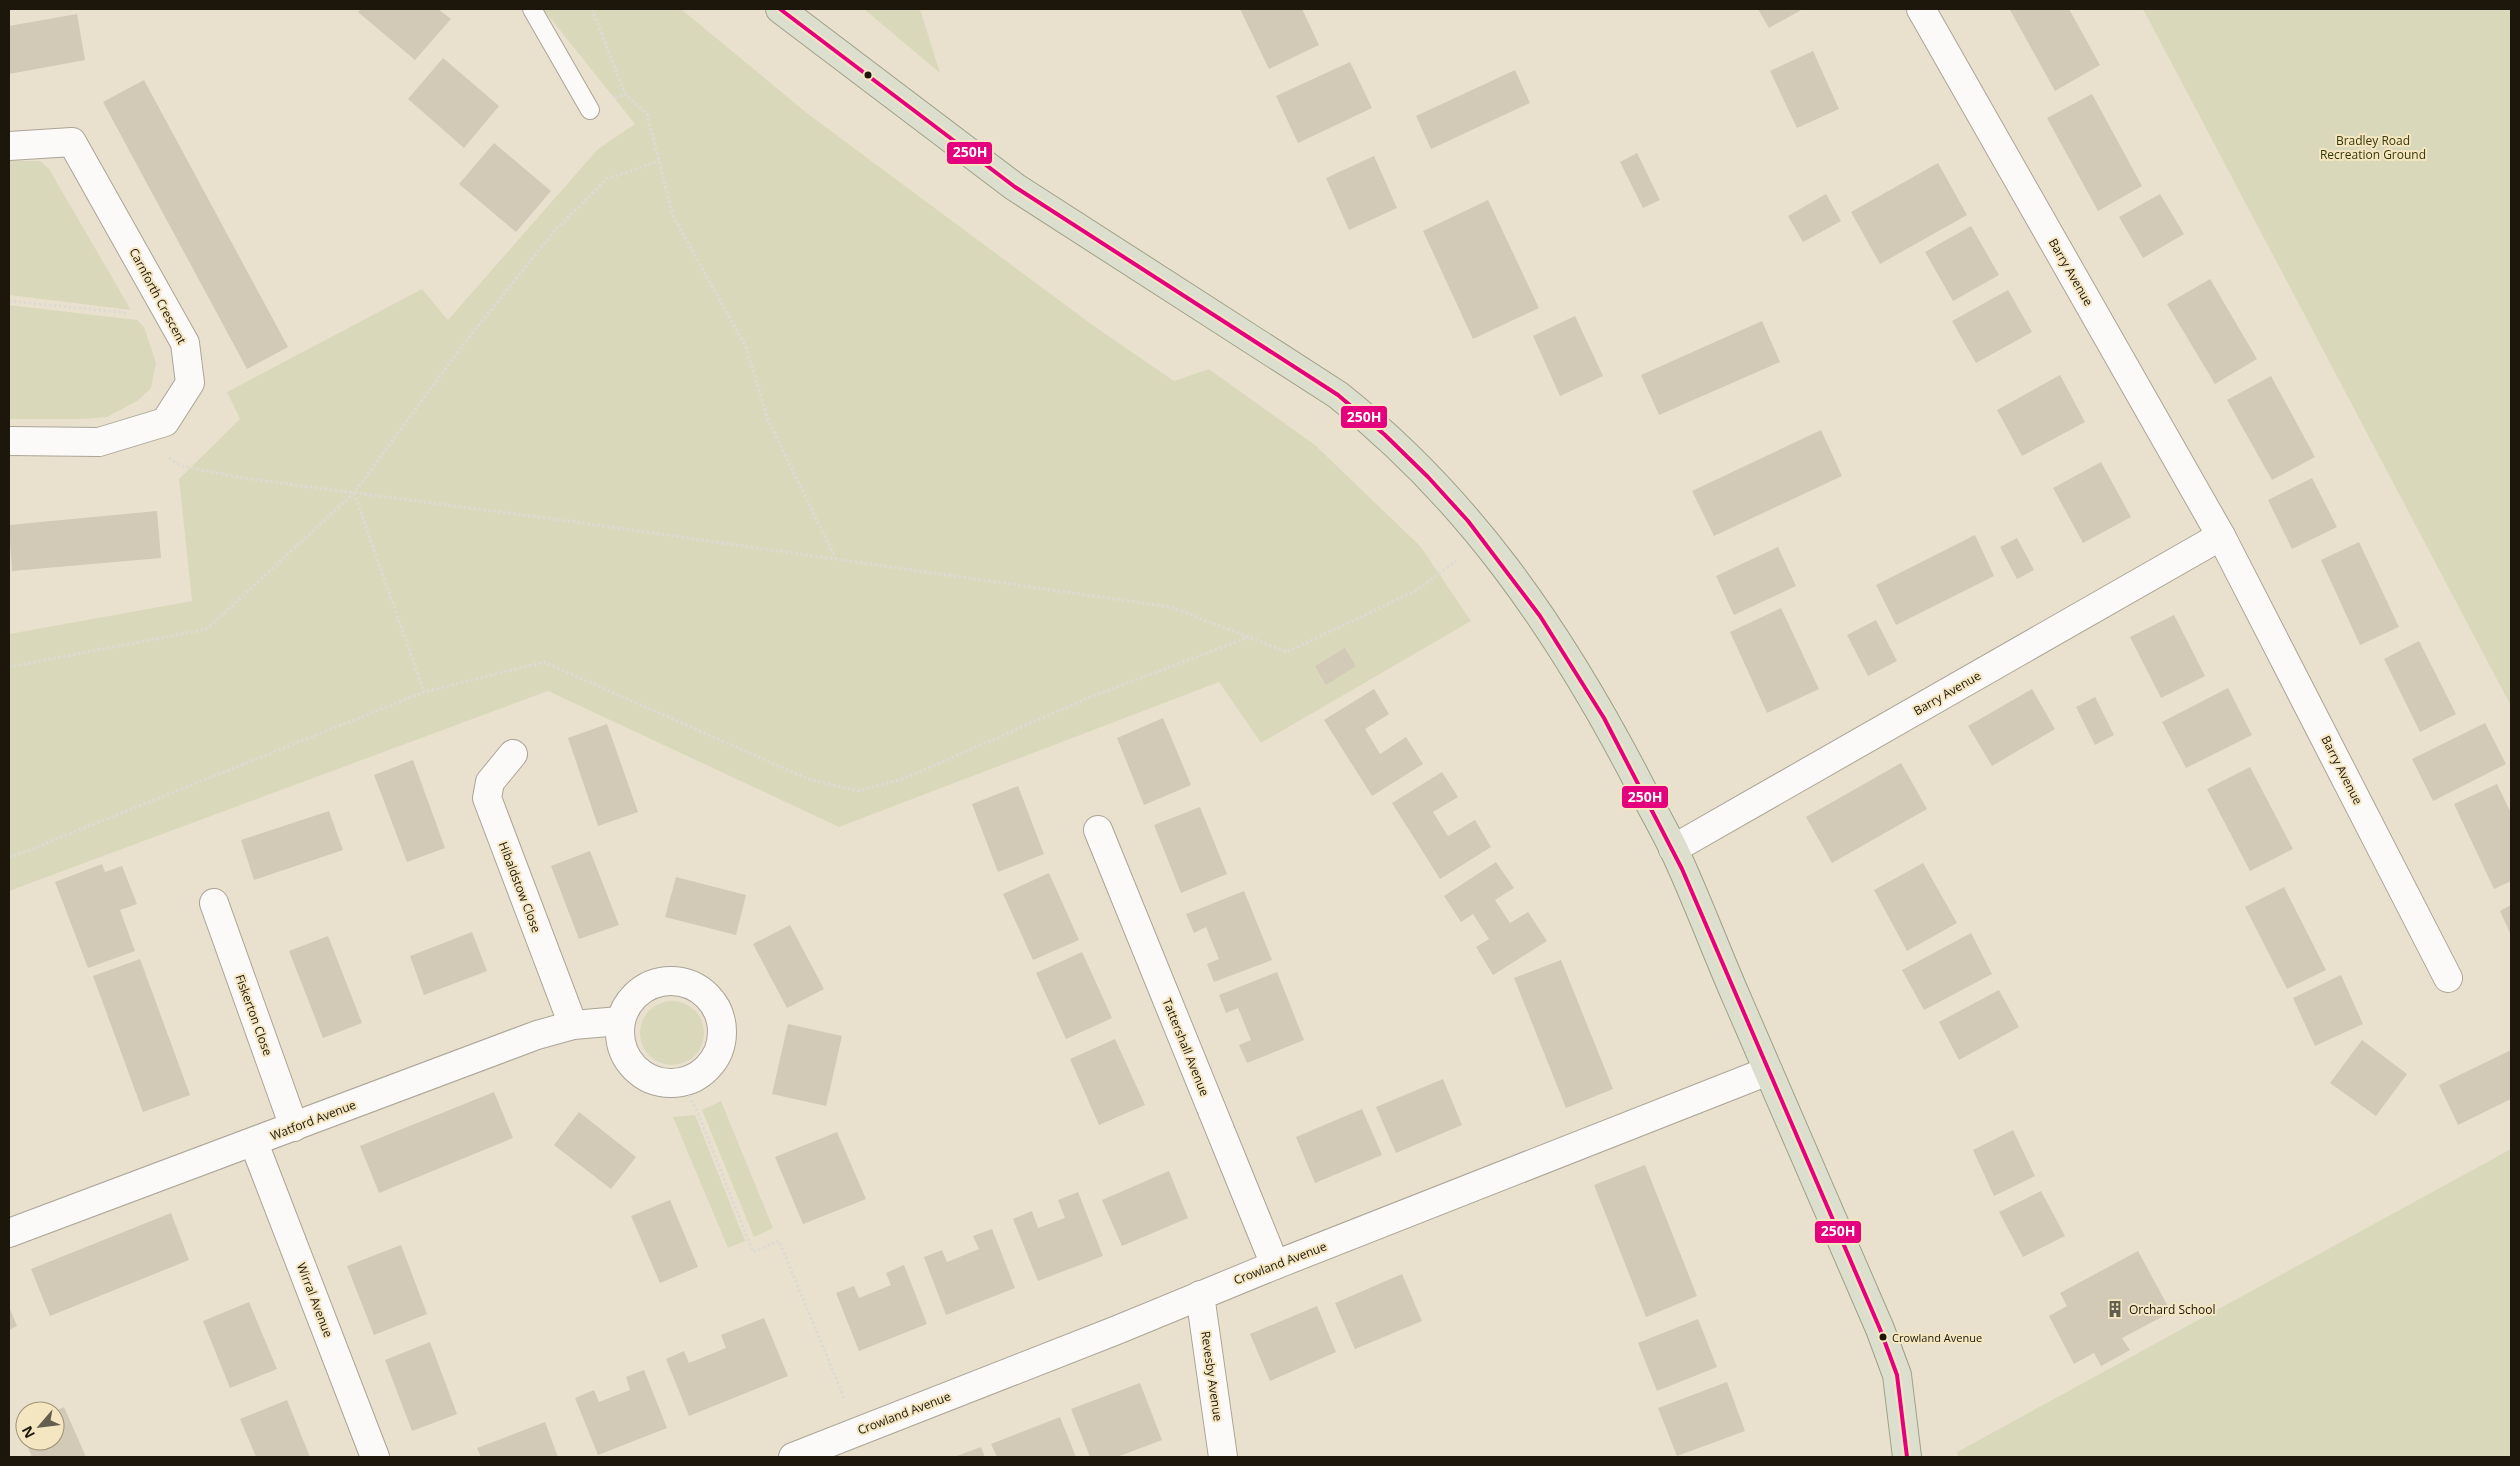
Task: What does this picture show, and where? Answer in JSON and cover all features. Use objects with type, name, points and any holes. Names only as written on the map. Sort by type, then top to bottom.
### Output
[{"type":"highway","points":[[780,9],[1015,187],[1338,395],[1382,430],[1436,485],[1484,539],[1522,588],[1560,644],[1609,726],[1673,849],[1880,1328],[1897,1375],[1907,1457]]},
{"type":"street","name":"Barry Avenue","points":[[1921,9],[2221,536],[2448,978]]},
{"type":"street","name":"Carnforth Crescent","points":[[9,146],[72,142],[186,343],[190,383],[165,422],[100,442],[9,441]]},
{"type":"street","name":"Barry Avenue","points":[[1673,849],[2221,536]]},
{"type":"street","name":"Hibaldstow Close","points":[[513,754],[490,782],[487,798],[573,1025]]},
{"type":"street","name":"Tattershall Avenue","points":[[1098,830],[1275,1265]]},
{"type":"street","name":"Fiskerton Close","points":[[214,903],[294,1128]]},
{"type":"street","points":[[671,980],[688,983],[697,987],[710,998],[720,1014],[723,1028],[721,1046],[709,1068],[694,1079],[669,1084],[652,1080],[638,1072],[626,1058],[620,1040],[620,1021],[629,1002],[642,989],[658,982],[671,980]]},
{"type":"street","name":"Watford Avenue","points":[[9,1233],[294,1128],[537,1035],[573,1025],[620,1021]]},
{"type":"street","name":"Crowland Avenue","points":[[793,1457],[1117,1330],[1200,1294],[1768,1071]]},
{"type":"street","name":"Wirral Avenue","points":[[254,1142],[375,1457]]},
{"type":"street","name":"Revesby Avenue","points":[[1200,1294],[1223,1457]]},
{"type":"lane","points":[[532,9],[590,110]]},
{"type":"path","points":[[592,9],[625,94],[647,114],[672,216],[746,347],[768,420],[837,559]]},
{"type":"path","points":[[590,110],[625,94]]},
{"type":"path","points":[[9,667],[207,629],[354,493],[462,346],[556,229],[608,179],[659,161]]},
{"type":"path","points":[[9,301],[134,314],[161,300]]},
{"type":"path","points":[[128,433],[181,466],[242,478],[837,559],[1171,607],[1287,652],[1417,590],[1484,539]]},
{"type":"path","points":[[354,493],[424,692]]},
{"type":"path","points":[[9,858],[424,692],[544,662],[808,779],[859,791],[908,777],[1088,698],[1248,637]]},
{"type":"path","points":[[682,1082],[697,1111],[753,1252],[779,1241],[858,1430]]},
{"type":"green space","points":[[543,9],[681,9],[808,114],[1091,324],[1174,381],[1209,369],[1315,445],[1421,547],[1471,621],[1261,743],[1219,682],[839,827],[548,691],[9,891],[9,634],[192,601],[179,479],[240,419],[227,392],[422,289],[448,320],[598,149],[635,124]]},
{"type":"green space","points":[[864,9],[920,9],[940,73]]},
{"type":"green space","name":"Bradley Road Recreation Ground","points":[[2143,9],[2511,9],[2511,706]]},
{"type":"green space","points":[[9,161],[40,161],[49,169],[131,310],[9,295]]},
{"type":"green space","points":[[9,305],[137,320],[144,327],[156,363],[151,388],[137,401],[107,417],[9,419]]},
{"type":"green space","points":[[672,1001],[684,1003],[695,1010],[702,1021],[704,1033],[702,1045],[695,1056],[684,1063],[672,1065],[660,1063],[649,1056],[642,1045],[640,1033],[642,1021],[649,1010],[660,1003]]},
{"type":"green space","points":[[721,1101],[773,1228],[754,1237],[702,1110]]},
{"type":"green space","points":[[695,1115],[745,1241],[728,1248],[673,1117]]},
{"type":"green space","points":[[2511,1149],[2511,1457],[1958,1457],[1957,1452]]},
{"type":"building","points":[[361,9],[438,9],[451,19],[415,60],[358,12]]},
{"type":"building","points":[[1240,9],[1302,9],[1319,45],[1269,69]]},
{"type":"building","points":[[1758,9],[1803,9],[1769,28]]},
{"type":"building","points":[[2069,9],[2100,65],[2055,91],[2010,10]]},
{"type":"building","points":[[77,14],[85,60],[9,74],[9,26]]},
{"type":"building","points":[[1813,51],[1839,109],[1797,128],[1770,71]]},
{"type":"building","points":[[443,58],[499,106],[464,148],[408,99]]},
{"type":"building","points":[[1350,62],[1372,108],[1298,143],[1276,96]]},
{"type":"building","points":[[1515,70],[1530,103],[1431,149],[1416,116]]},
{"type":"building","points":[[144,80],[288,347],[247,369],[103,102]]},
{"type":"building","points":[[2092,94],[2142,186],[2098,211],[2047,118]]},
{"type":"building","points":[[494,143],[551,191],[516,232],[459,184]]},
{"type":"building","points":[[1637,153],[1660,200],[1643,208],[1620,162]]},
{"type":"building","points":[[1374,156],[1397,208],[1349,230],[1326,178]]},
{"type":"building","points":[[1938,163],[1967,215],[1880,264],[1851,212]]},
{"type":"building","points":[[1826,194],[1841,221],[1803,242],[1788,216]]},
{"type":"building","points":[[2160,194],[2184,234],[2143,258],[2119,217]]},
{"type":"building","points":[[1488,200],[1539,308],[1473,339],[1423,231]]},
{"type":"building","points":[[1971,226],[1999,275],[1953,301],[1925,252]]},
{"type":"building","points":[[2210,279],[2257,359],[2215,384],[2167,304]]},
{"type":"building","points":[[2008,290],[2032,332],[1976,363],[1952,321]]},
{"type":"building","points":[[1575,316],[1603,376],[1560,396],[1533,336]]},
{"type":"building","points":[[1762,321],[1780,362],[1659,415],[1641,375]]},
{"type":"building","points":[[2060,375],[2085,422],[2022,456],[1997,410]]},
{"type":"building","points":[[2271,376],[2315,457],[2272,480],[2227,400]]},
{"type":"building","points":[[1821,430],[1842,476],[1714,536],[1692,491]]},
{"type":"building","points":[[2101,462],[2131,517],[2083,543],[2053,488]]},
{"type":"building","points":[[2312,478],[2337,527],[2292,549],[2268,500]]},
{"type":"building","points":[[157,511],[161,558],[12,571],[9,525]]},
{"type":"building","points":[[1975,535],[1994,576],[1896,625],[1876,585]]},
{"type":"building","points":[[2017,538],[2034,570],[2017,579],[2000,547]]},
{"type":"building","points":[[2359,542],[2399,627],[2360,645],[2321,560]]},
{"type":"building","points":[[1778,547],[1796,586],[1734,615],[1716,576]]},
{"type":"building","points":[[1781,608],[1819,689],[1767,713],[1730,632]]},
{"type":"building","points":[[2174,615],[2205,676],[2161,698],[2130,637]]},
{"type":"building","points":[[1876,620],[1897,661],[1868,676],[1847,635]]},
{"type":"building","points":[[2419,641],[2456,714],[2420,732],[2384,659]]},
{"type":"building","points":[[1345,648],[1356,666],[1326,685],[1315,666]]},
{"type":"building","points":[[2228,688],[2252,735],[2186,768],[2162,722]]},
{"type":"building","points":[[1374,689],[1389,714],[1365,729],[1380,754],[1406,737],[1423,764],[1372,796],[1324,720]]},
{"type":"building","points":[[2032,689],[2055,729],[1992,766],[1968,726]]},
{"type":"building","points":[[2095,697],[2114,735],[2095,745],[2076,707]]},
{"type":"building","points":[[1163,718],[1191,785],[1144,805],[1117,738]]},
{"type":"building","points":[[2485,723],[2506,764],[2433,801],[2412,759]]},
{"type":"building","points":[[607,724],[638,812],[598,826],[568,738]]},
{"type":"building","points":[[413,760],[445,848],[407,862],[374,775]]},
{"type":"building","points":[[1901,763],[1927,809],[1832,863],[1806,817]]},
{"type":"building","points":[[2250,767],[2293,849],[2250,871],[2207,789]]},
{"type":"building","points":[[1442,772],[1458,797],[1433,812],[1448,836],[1475,820],[1491,847],[1440,879],[1392,803]]},
{"type":"building","points":[[2497,784],[2511,813],[2511,881],[2494,889],[2454,804]]},
{"type":"building","points":[[1018,786],[1044,854],[998,872],[972,804]]},
{"type":"building","points":[[1200,807],[1227,874],[1181,893],[1154,825]]},
{"type":"building","points":[[329,811],[343,850],[254,880],[241,840]]},
{"type":"building","points":[[590,851],[619,925],[579,939],[551,866]]},
{"type":"building","points":[[1496,862],[1514,888],[1495,900],[1510,923],[1528,912],[1547,941],[1493,975],[1476,947],[1489,939],[1473,914],[1461,922],[1444,896]]},
{"type":"building","points":[[1923,863],[1957,923],[1907,951],[1874,890]]},
{"type":"building","points":[[102,864],[105,872],[122,866],[137,904],[120,910],[135,951],[88,968],[55,882]]},
{"type":"building","points":[[1049,873],[1079,940],[1033,960],[1003,894]]},
{"type":"building","points":[[676,877],[746,895],[736,935],[665,917]]},
{"type":"building","points":[[2284,887],[2326,970],[2287,989],[2245,907]]},
{"type":"building","points":[[1244,891],[1272,960],[1214,982],[1207,964],[1219,959],[1206,927],[1194,933],[1186,914]]},
{"type":"building","points":[[2511,905],[2511,935],[2500,911]]},
{"type":"building","points":[[790,925],[824,989],[787,1008],[753,944]]},
{"type":"building","points":[[472,932],[487,971],[424,995],[410,956]]},
{"type":"building","points":[[1971,933],[1992,974],[1924,1010],[1902,970]]},
{"type":"building","points":[[328,936],[362,1023],[323,1038],[289,951]]},
{"type":"building","points":[[1082,952],[1112,1018],[1066,1039],[1036,973]]},
{"type":"building","points":[[140,959],[190,1095],[143,1112],[93,976]]},
{"type":"building","points":[[1561,960],[1613,1089],[1566,1108],[1514,978]]},
{"type":"building","points":[[1277,972],[1304,1040],[1247,1063],[1239,1045],[1251,1040],[1238,1008],[1226,1013],[1219,995]]},
{"type":"building","points":[[2341,975],[2363,1024],[2315,1046],[2293,998]]},
{"type":"building","points":[[1999,990],[2019,1027],[1959,1060],[1939,1022]]},
{"type":"building","points":[[788,1024],[842,1036],[826,1106],[772,1094]]},
{"type":"building","points":[[1115,1039],[1145,1105],[1099,1125],[1070,1059]]},
{"type":"building","points":[[2362,1040],[2407,1074],[2376,1116],[2330,1083]]},
{"type":"building","points":[[2511,1050],[2511,1099],[2458,1125],[2439,1085]]},
{"type":"building","points":[[1443,1079],[1462,1125],[1396,1153],[1376,1107]]},
{"type":"building","points":[[494,1092],[513,1138],[379,1193],[360,1146]]},
{"type":"building","points":[[1362,1109],[1382,1155],[1315,1183],[1296,1137]]},
{"type":"building","points":[[579,1112],[636,1157],[611,1189],[554,1145]]},
{"type":"building","points":[[2013,1130],[2035,1176],[1994,1196],[1973,1150]]},
{"type":"building","points":[[837,1132],[866,1199],[803,1224],[775,1157]]},
{"type":"building","points":[[1645,1165],[1697,1296],[1646,1317],[1594,1185]]},
{"type":"building","points":[[1169,1171],[1188,1218],[1122,1246],[1102,1200]]},
{"type":"building","points":[[2041,1191],[2065,1236],[2023,1257],[1999,1212]]},
{"type":"building","points":[[1078,1192],[1103,1256],[1038,1281],[1013,1219],[1032,1211],[1038,1228],[1065,1218],[1058,1200]]},
{"type":"building","points":[[670,1200],[698,1267],[660,1283],[631,1216]]},
{"type":"building","points":[[171,1213],[189,1260],[50,1316],[31,1269]]},
{"type":"building","points":[[992,1229],[1015,1288],[946,1315],[924,1257],[942,1250],[947,1262],[979,1249],[973,1236]]},
{"type":"building","points":[[401,1245],[427,1314],[374,1335],[347,1266]]},
{"type":"building","name":"Orchard School","points":[[2138,1251],[2171,1312],[2122,1338],[2130,1350],[2101,1366],[2094,1353],[2074,1364],[2049,1316],[2067,1306],[2060,1293]]},
{"type":"building","points":[[904,1265],[927,1324],[859,1351],[836,1293],[854,1286],[859,1298],[891,1285],[886,1273]]},
{"type":"building","points":[[1402,1274],[1422,1321],[1355,1349],[1335,1303]]},
{"type":"building","points":[[249,1302],[277,1369],[230,1388],[203,1321]]},
{"type":"building","points":[[1317,1306],[1336,1352],[1270,1381],[1250,1334]]},
{"type":"building","points":[[9,1307],[17,1326],[9,1330]]},
{"type":"building","points":[[764,1318],[788,1376],[689,1416],[666,1359],[684,1351],[689,1363],[726,1348],[721,1335]]},
{"type":"building","points":[[1698,1319],[1717,1367],[1657,1391],[1638,1343]]},
{"type":"building","points":[[430,1342],[457,1414],[412,1431],[385,1360]]},
{"type":"building","points":[[644,1370],[667,1428],[598,1455],[575,1398],[594,1390],[599,1402],[630,1390],[626,1377]]},
{"type":"building","points":[[1727,1382],[1745,1431],[1677,1456],[1658,1408]]},
{"type":"building","points":[[1140,1383],[1162,1440],[1117,1457],[1090,1457],[1071,1409]]},
{"type":"building","points":[[287,1400],[310,1457],[256,1457],[240,1419]]},
{"type":"building","points":[[65,1409],[86,1457],[32,1457],[29,1451],[65,1451]]},
{"type":"building","points":[[1060,1417],[1076,1457],[997,1457],[991,1444]]},
{"type":"building","points":[[545,1422],[558,1457],[481,1457],[477,1448]]},
{"type":"building","points":[[981,1447],[985,1457],[954,1457]]},
{"type":"transit line","name":"250H","points":[[780,9],[1015,187],[1338,395],[1385,435],[1428,477],[1468,521],[1540,616],[1604,718],[1682,869],[1880,1329],[1897,1375],[1907,1457]]},
{"type":"place","name":"Orchard School","points":[[2115,1309]]},
{"type":"place","name":"Crowland Avenue","points":[[1883,1337]]}]
